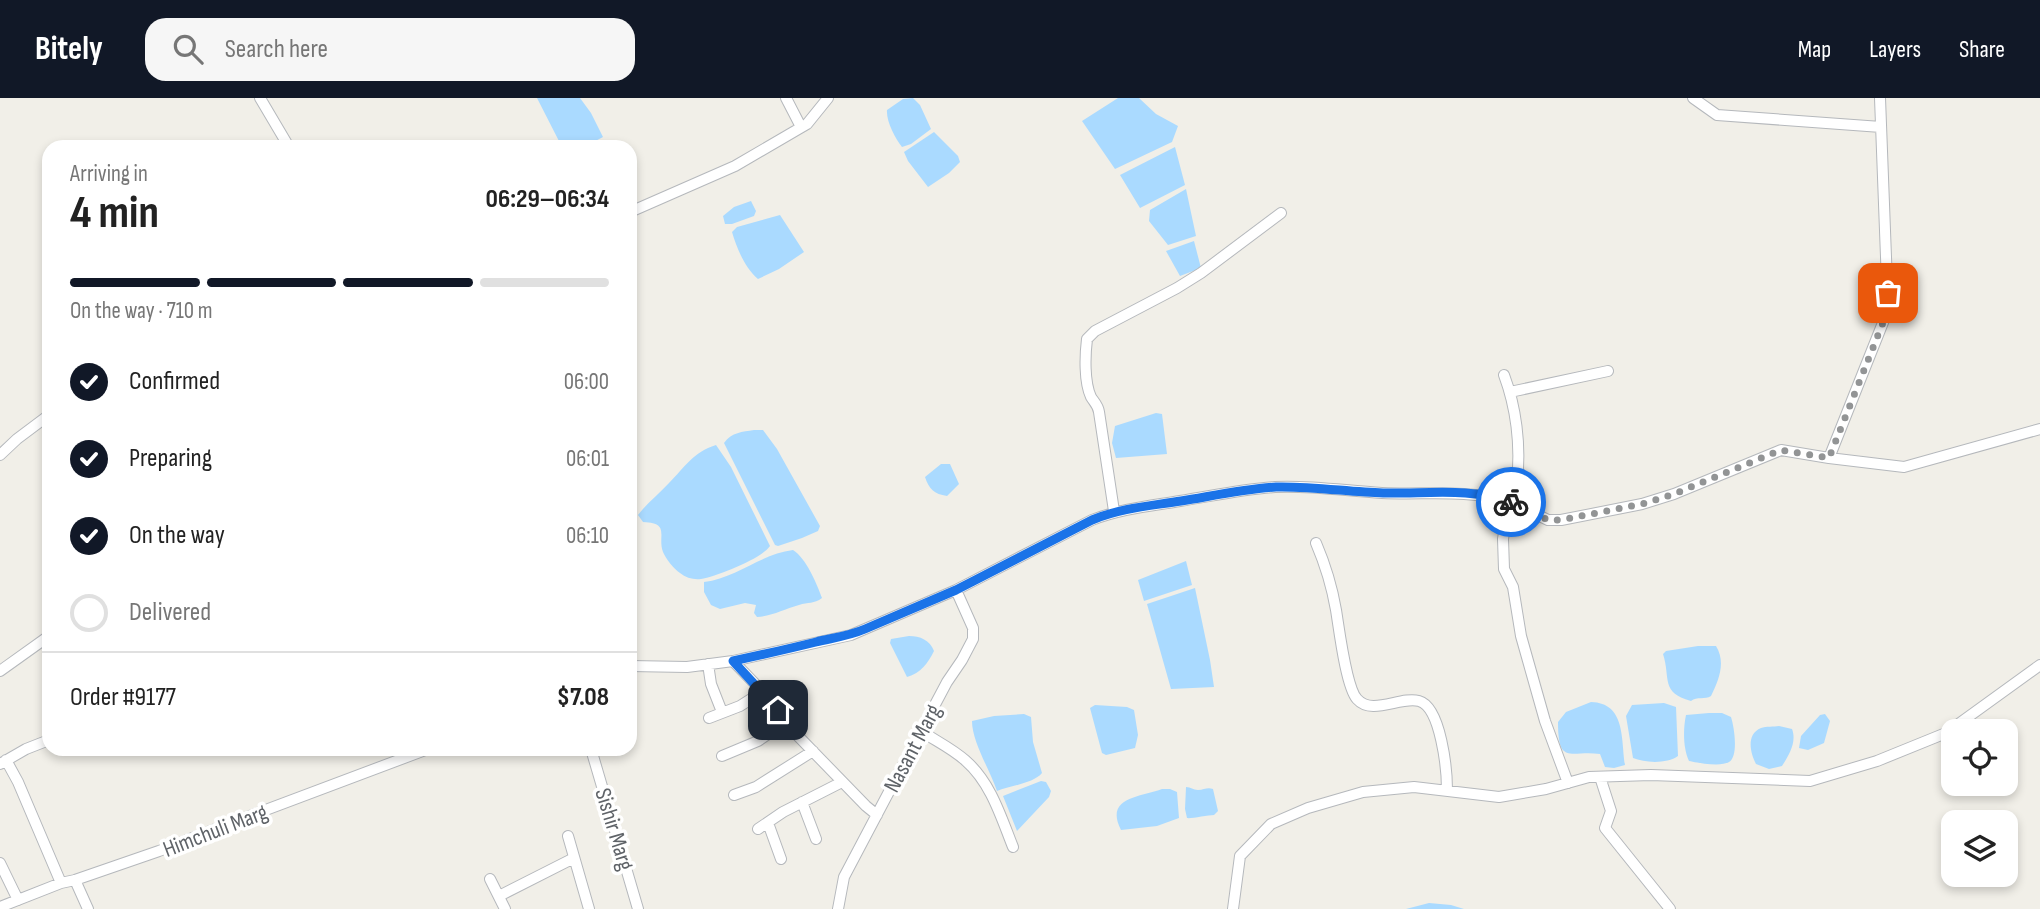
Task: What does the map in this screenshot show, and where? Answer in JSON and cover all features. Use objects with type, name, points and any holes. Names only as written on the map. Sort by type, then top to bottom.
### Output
[{"type":"street","points":[[260,98],[285,140]]},
{"type":"street","points":[[786,98],[801,127]]},
{"type":"street","points":[[637,209],[735,166],[807,124],[828,98]]},
{"type":"street","points":[[1693,98],[1717,115],[1881,127]]},
{"type":"street","points":[[1829,458],[1888,310],[1880,98]]},
{"type":"street","points":[[1114,511],[1099,412],[1091,397],[1087,379],[1087,339],[1095,331],[1201,273],[1281,213]]},
{"type":"street","points":[[1510,392],[1608,371]]},
{"type":"street","points":[[1504,374],[1514,408],[1517,435],[1517,482],[1509,501],[1503,539],[1504,569],[1513,587],[1521,636],[1545,721],[1568,783]]},
{"type":"street","points":[[0,455],[42,420]]},
{"type":"street","points":[[637,666],[687,667],[733,661],[851,635],[956,590],[1114,511],[1278,487],[1383,493],[1476,494],[1509,501],[1548,520],[1561,520],[1642,504],[1674,494],[1781,450],[1904,467],[2040,429]]},
{"type":"street","points":[[1316,542],[1328,579],[1351,688],[1357,699],[1368,706],[1385,705],[1395,701],[1418,701],[1426,705],[1434,716],[1447,772],[1447,790]]},
{"type":"street","name":"Nasant Marg","points":[[838,909],[844,877],[947,682],[973,639],[973,628],[956,590]]},
{"type":"street","points":[[0,671],[42,641]]},
{"type":"street","points":[[733,661],[797,735],[877,815]]},
{"type":"street","points":[[708,664],[711,684],[722,712]]},
{"type":"street","points":[[1233,909],[1240,856],[1271,824],[1308,808],[1363,792],[1414,787],[1499,797],[1546,789],[1589,777],[1651,775],[1810,781],[1877,761],[1946,733],[2040,665]]},
{"type":"street","points":[[709,718],[740,706],[762,692]]},
{"type":"street","points":[[722,756],[758,741],[787,721]]},
{"type":"street","points":[[921,731],[965,761],[981,778],[1013,847]]},
{"type":"street","points":[[42,743],[3,762],[18,782],[61,883]]},
{"type":"street","points":[[734,795],[756,787],[813,751]]},
{"type":"street","name":"Himchuli Marg","points":[[0,907],[61,883],[159,851],[410,756]]},
{"type":"street","name":"Sishir Marg","points":[[594,756],[638,909]]},
{"type":"street","points":[[1600,777],[1611,811],[1605,828],[1670,909]]},
{"type":"street","points":[[758,830],[802,802],[842,782]]},
{"type":"street","points":[[802,802],[816,839]]},
{"type":"street","points":[[768,823],[781,859]]},
{"type":"street","points":[[568,836],[588,906],[576,909]]},
{"type":"street","points":[[499,896],[574,858]]},
{"type":"street","points":[[0,863],[18,900]]},
{"type":"street","points":[[490,879],[505,909]]},
{"type":"street","points":[[75,880],[88,909]]},
{"type":"water","points":[[537,98],[580,98],[603,137],[597,140],[558,140]]},
{"type":"water","points":[[913,98],[920,105],[931,129],[911,144],[902,147],[891,129],[887,110],[903,99]]},
{"type":"water","points":[[1118,98],[1139,98],[1156,114],[1178,126],[1172,142],[1115,169],[1082,121]]},
{"type":"water","points":[[934,132],[958,156],[960,162],[928,187],[904,152]]},
{"type":"water","points":[[1175,147],[1185,185],[1140,208],[1120,175]]},
{"type":"water","points":[[1186,189],[1196,236],[1168,245],[1149,221],[1150,210]]},
{"type":"water","points":[[751,201],[756,211],[754,216],[725,224],[723,216],[734,207]]},
{"type":"water","points":[[780,215],[804,252],[758,279],[742,258],[732,232],[737,227]]},
{"type":"water","points":[[1194,241],[1201,268],[1180,276],[1166,251]]},
{"type":"water","points":[[1156,413],[1162,414],[1167,454],[1116,458],[1112,443],[1115,426]]},
{"type":"water","points":[[763,430],[777,449],[820,526],[818,531],[775,545],[724,443],[734,435]]},
{"type":"water","points":[[716,445],[731,467],[770,546],[758,556],[738,566],[708,577],[693,579],[678,571],[666,558],[660,528],[643,522],[638,515],[690,461]]},
{"type":"water","points":[[941,464],[950,464],[959,484],[947,496],[933,490],[925,477]]},
{"type":"water","points":[[793,550],[807,565],[822,598],[757,617],[754,613],[756,605],[745,603],[720,609],[711,605],[704,592],[704,582],[727,576],[781,552]]},
{"type":"water","points":[[1186,561],[1192,585],[1144,601],[1138,580]]},
{"type":"water","points":[[1195,588],[1214,687],[1171,689],[1147,604]]},
{"type":"water","points":[[909,636],[924,639],[934,651],[924,667],[907,677],[890,643],[891,639]]},
{"type":"water","points":[[1716,646],[1721,658],[1720,671],[1711,696],[1691,701],[1675,693],[1668,684],[1663,654],[1666,651]]},
{"type":"water","points":[[1591,702],[1611,709],[1616,716],[1622,734],[1625,765],[1605,767],[1600,754],[1568,753],[1560,745],[1558,722],[1566,712]]},
{"type":"water","points":[[1664,703],[1676,707],[1678,756],[1656,762],[1633,758],[1626,716],[1632,705]]},
{"type":"water","points":[[1095,705],[1134,710],[1138,735],[1135,748],[1106,755],[1102,753],[1090,708]]},
{"type":"water","points":[[1722,713],[1731,717],[1735,747],[1729,762],[1709,764],[1689,761],[1684,738],[1686,715]]},
{"type":"water","points":[[1024,714],[1031,717],[1033,742],[1042,773],[1028,782],[997,791],[978,747],[972,721]]},
{"type":"water","points":[[1825,714],[1830,721],[1824,743],[1808,750],[1799,748],[1801,736],[1820,715]]},
{"type":"water","points":[[1779,726],[1792,729],[1794,739],[1785,762],[1782,766],[1769,769],[1756,764],[1751,749],[1753,735],[1761,728]]},
{"type":"water","points":[[1041,781],[1046,782],[1051,791],[1049,797],[1017,831],[1003,796]]},
{"type":"water","points":[[1186,787],[1196,790],[1213,789],[1218,811],[1214,815],[1187,818]]},
{"type":"water","points":[[1162,789],[1177,792],[1179,818],[1157,826],[1121,830],[1117,811],[1121,805],[1127,800]]},
{"type":"water","points":[[1429,903],[1451,905],[1464,909],[1406,909]]},
{"type":"way so far","points":[[1511,502],[1548,520],[1561,520],[1642,504],[1674,494],[1781,450],[1829,458],[1888,310],[1888,293]]},
{"type":"route","points":[[778,710],[733,661],[851,635],[956,590],[1114,511],[1278,487],[1383,493],[1451,492],[1494,497],[1511,502]]}]
